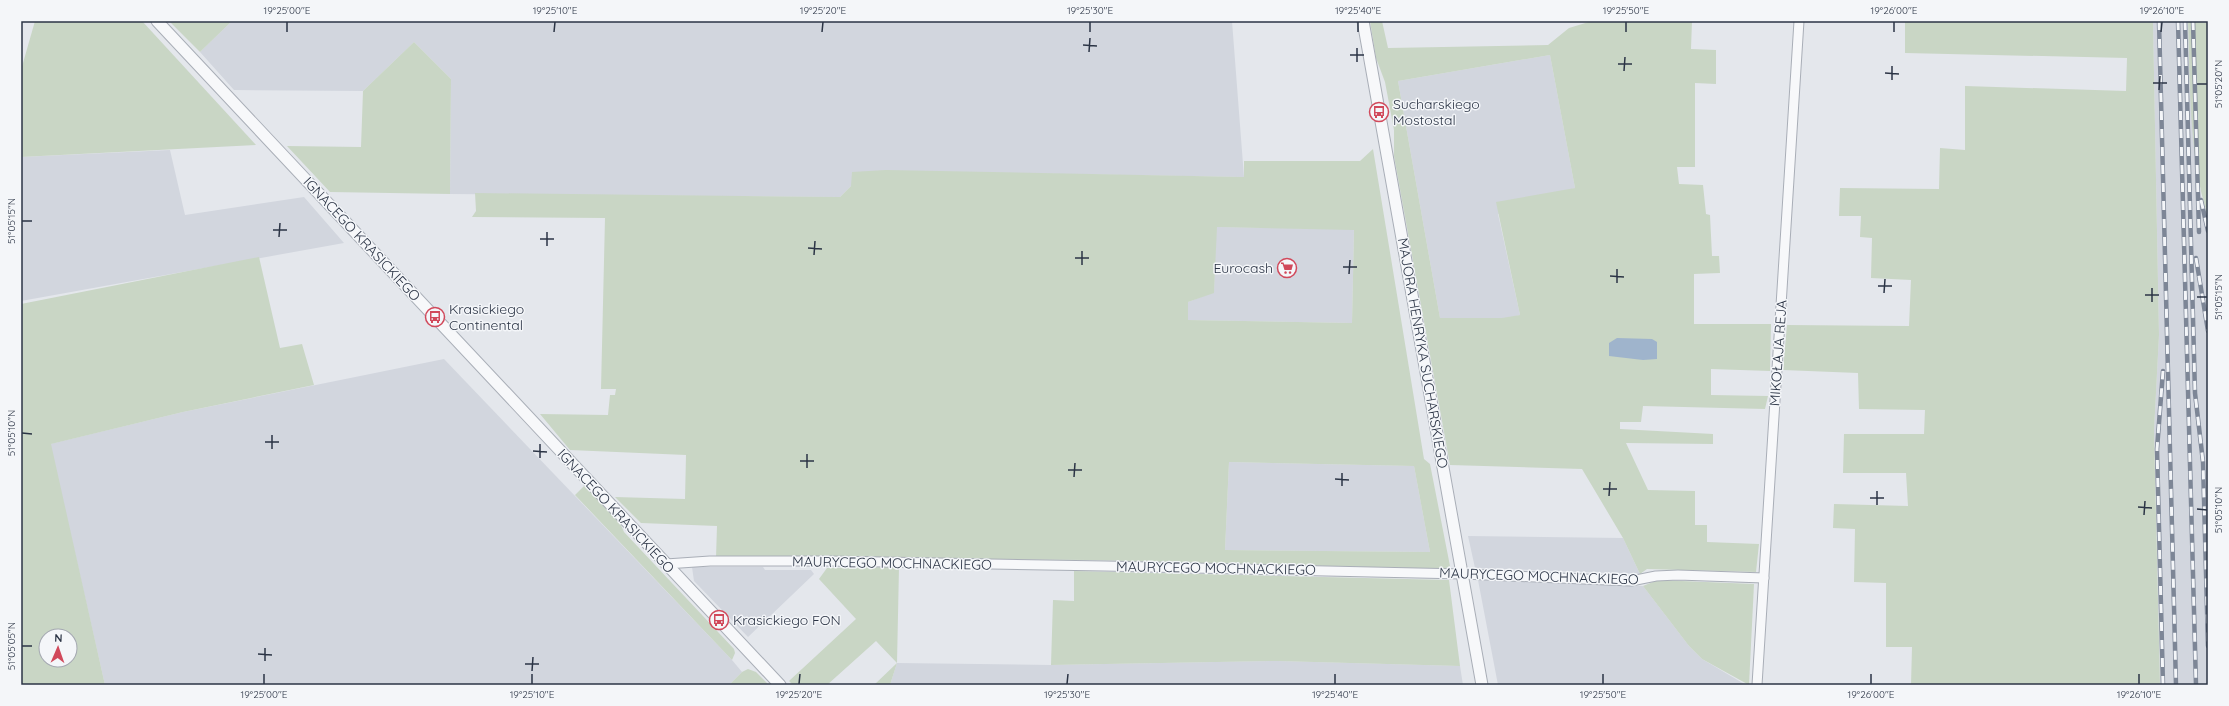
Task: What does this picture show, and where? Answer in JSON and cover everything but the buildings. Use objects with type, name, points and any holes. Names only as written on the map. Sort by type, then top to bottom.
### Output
[{"type":"street","name":"IGNACEGO KRASICKIEGO","points":[[157,21],[780,685]]},
{"type":"street","name":"MAJORA HENRYKA SUCHARSKIEGO","points":[[1363,21],[1482,685]]},
{"type":"street","name":"MIKOŁAJA REJA","points":[[1758,685],[1799,21]]},
{"type":"street","name":"MAURYCEGO MOCHNACKIEGO","points":[[666,564],[702,561],[830,561],[1463,574],[1631,581],[1656,576],[1678,575],[1764,578]]},
{"type":"shaded area","points":[[232,21],[1232,21],[1244,177],[946,172],[851,186],[840,197],[450,194],[451,79],[414,42],[363,91],[234,90],[200,52]]},
{"type":"shaded area","points":[[2153,21],[2188,21],[2192,115],[2201,196],[2208,216],[2208,685],[2160,685],[2154,431],[2159,335]]},
{"type":"shaded area","points":[[1550,55],[1575,188],[1498,214],[1520,315],[1510,318],[1440,318],[1398,81]]},
{"type":"shaded area","points":[[170,150],[185,215],[304,197],[344,243],[21,301],[21,157]]},
{"type":"shaded area","points":[[1216,227],[1354,229],[1352,323],[1187,320],[1188,302],[1214,292]]},
{"type":"shaded area","points":[[444,359],[732,660],[742,672],[729,685],[105,685],[50,444],[183,412]]},
{"type":"shaded area","points":[[1229,462],[1414,466],[1430,552],[1225,550]]},
{"type":"shaded area","points":[[1468,536],[1623,538],[1640,574],[1475,568]]},
{"type":"shaded area","points":[[692,567],[763,567],[765,570],[811,570],[814,574],[748,637],[694,581]]},
{"type":"shaded area","points":[[1478,580],[1643,586],[1689,646],[1702,659],[1746,685],[1498,685]]},
{"type":"shaded area","points":[[1277,661],[1460,666],[1463,685],[890,685],[897,663],[1051,665]]},
{"type":"green space","points":[[35,21],[142,21],[256,145],[21,157],[21,70]]},
{"type":"green space","points":[[169,21],[232,21],[200,52]]},
{"type":"green space","points":[[1370,21],[1382,21],[1388,48],[1548,45],[1569,28],[1592,21],[1692,21],[1691,49],[1716,50],[1716,84],[1695,83],[1695,167],[1677,167],[1679,184],[1703,185],[1706,214],[1710,215],[1712,256],[1719,256],[1720,273],[1694,274],[1694,324],[1771,324],[1770,371],[1711,369],[1711,395],[1768,396],[1765,409],[1643,406],[1641,422],[1620,422],[1620,429],[1713,434],[1713,444],[1626,443],[1648,490],[1695,491],[1695,525],[1707,525],[1707,542],[1759,544],[1756,572],[1647,569],[1640,574],[1623,538],[1582,469],[1450,465],[1394,156],[1394,130],[1385,82],[1376,58]],"holes":[[[1550,55],[1575,188],[1496,202],[1520,315],[1502,318],[1440,318],[1398,81]]]},
{"type":"green space","points":[[1905,21],[2153,21],[2159,335],[2154,431],[2160,685],[1911,685],[1912,647],[1886,647],[1886,583],[1854,582],[1855,529],[1833,528],[1834,504],[1908,506],[1906,473],[1843,473],[1844,434],[1924,434],[1925,410],[1859,409],[1858,373],[1783,370],[1787,325],[1909,326],[1911,280],[1871,278],[1872,238],[1860,237],[1861,216],[1839,216],[1840,188],[1939,189],[1940,148],[1965,150],[1965,86],[2126,91],[2127,58],[1905,53]]},
{"type":"green space","points":[[2188,21],[2208,23],[2208,216],[2197,170],[2194,146],[2190,94]]},
{"type":"green space","points":[[414,42],[451,79],[450,194],[330,192],[287,146],[361,147],[363,91]]},
{"type":"green space","points":[[1373,149],[1424,459],[1430,464],[1450,566],[1445,569],[1089,560],[716,558],[717,526],[641,523],[615,497],[685,499],[686,455],[570,450],[540,414],[608,415],[610,395],[615,395],[616,389],[601,389],[605,218],[472,217],[476,211],[475,193],[840,197],[851,186],[852,172],[886,170],[1244,177],[1244,161],[1360,161]],"holes":[[[1217,227],[1354,230],[1352,323],[1188,320],[1188,302],[1214,293]],[[1229,462],[1414,466],[1430,552],[1225,550]]]},
{"type":"green space","points":[[259,257],[280,348],[302,344],[314,385],[183,412],[51,444],[105,685],[21,685],[21,304]]},
{"type":"green space","points":[[585,485],[620,523],[624,532],[734,649],[735,653],[732,660],[575,495]]},
{"type":"green space","points":[[899,567],[897,663],[876,641],[827,685],[793,685],[789,681],[856,619],[819,579],[827,568]]},
{"type":"green space","points":[[1074,571],[1449,580],[1460,666],[1277,661],[1051,665],[1053,600],[1074,601]]},
{"type":"green space","points":[[1658,580],[1754,584],[1749,685],[1702,659],[1689,646],[1643,586]]},
{"type":"green space","points":[[897,663],[890,685],[874,685]]},
{"type":"green space","points":[[748,669],[756,672],[769,685],[729,685],[742,672]]},
{"type":"water","points":[[1617,338],[1652,339],[1657,342],[1657,359],[1643,360],[1609,356],[1609,343]]},
{"type":"railway","points":[[2159,21],[2176,685]]},
{"type":"railway","points":[[2178,21],[2196,685]]},
{"type":"railway","points":[[2185,21],[2195,393],[2203,462],[2208,646]]},
{"type":"railway","points":[[2193,21],[2199,232]]},
{"type":"railway","points":[[2201,200],[2208,231]]},
{"type":"railway","points":[[2196,258],[2208,331]]},
{"type":"railway","points":[[2163,371],[2157,449],[2163,685]]},
{"type":"place","name":"Sucharskiego Mostostal","points":[[1379,112]]},
{"type":"place","name":"Eurocash","points":[[1287,268]]},
{"type":"place","name":"Krasickiego Continental","points":[[435,317]]},
{"type":"place","name":"Krasickiego FON","points":[[719,620]]}]
